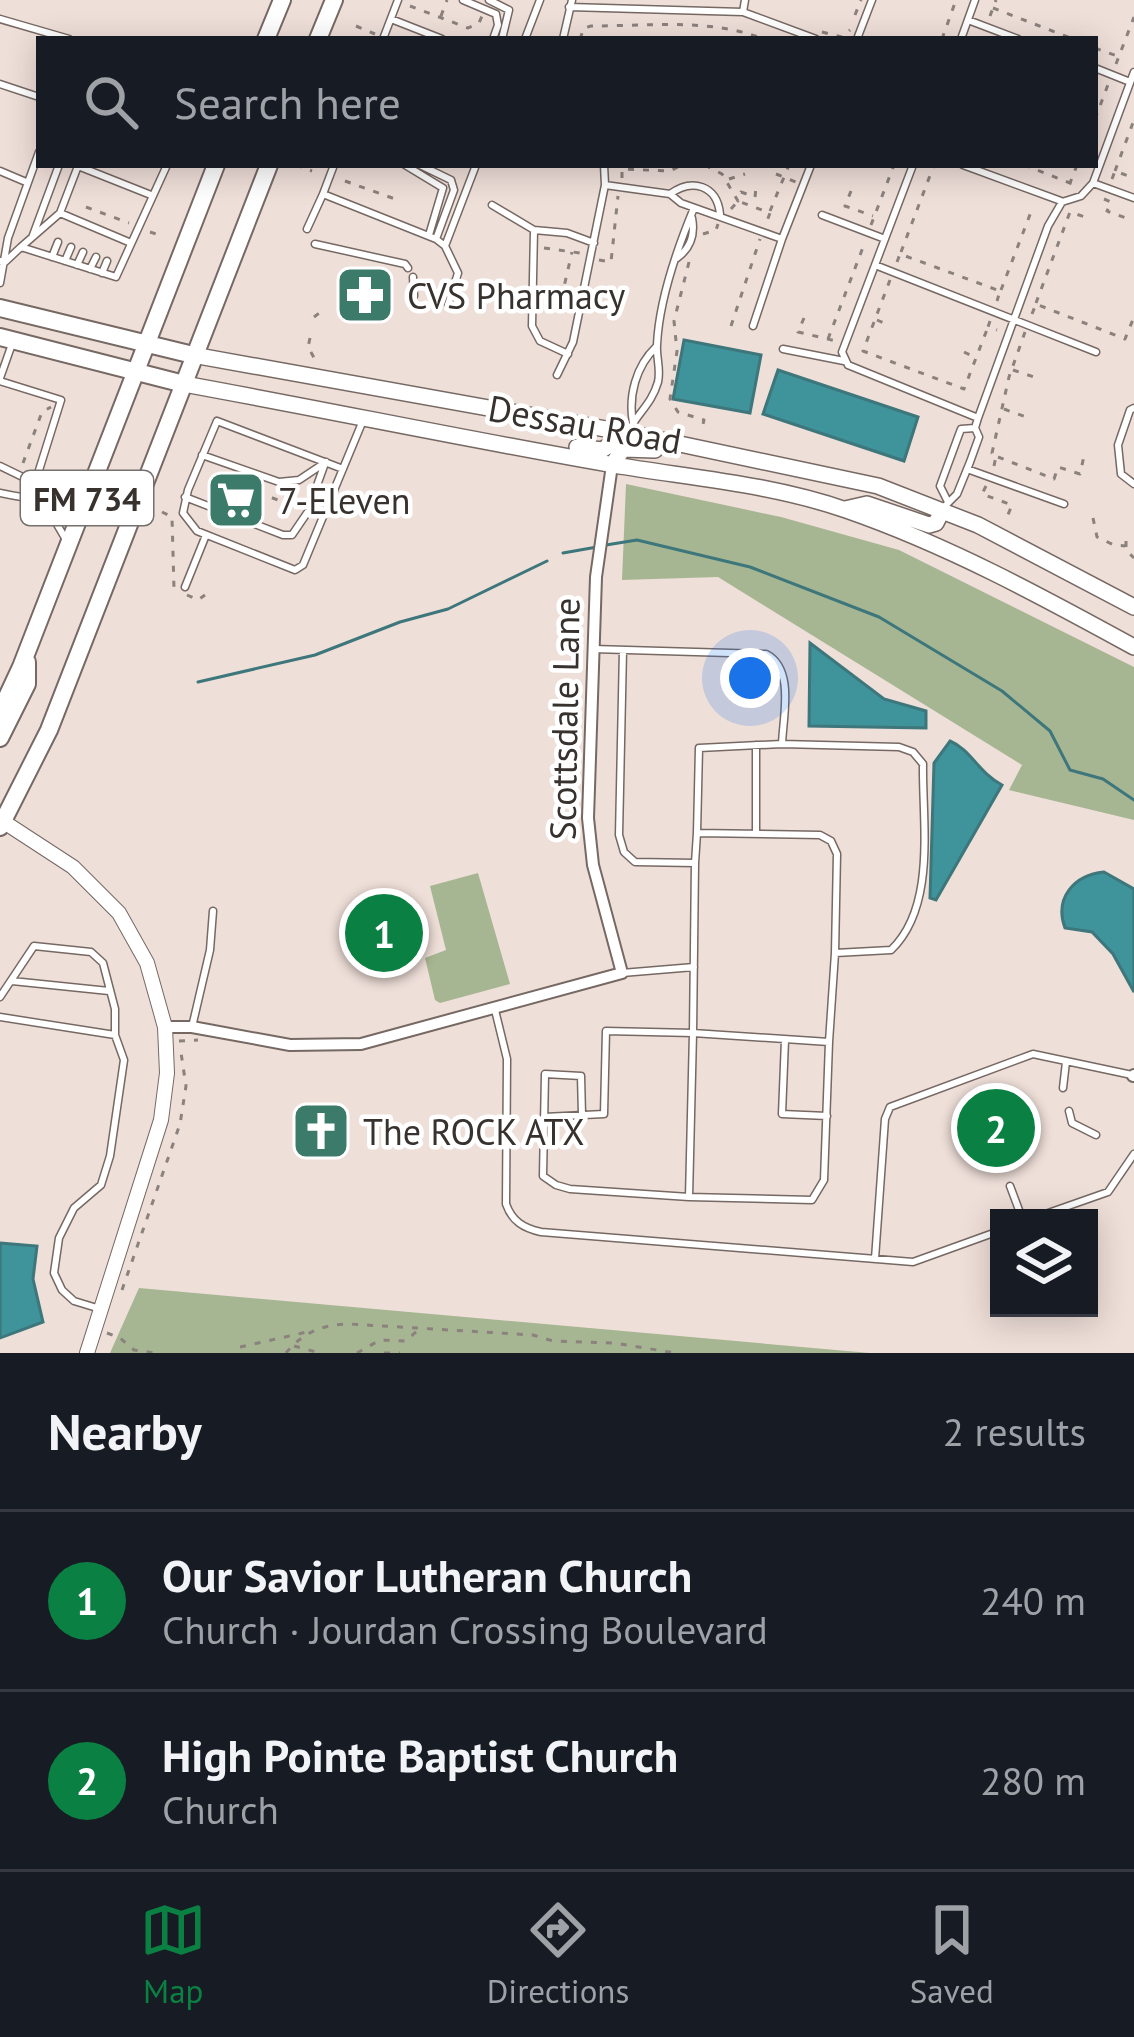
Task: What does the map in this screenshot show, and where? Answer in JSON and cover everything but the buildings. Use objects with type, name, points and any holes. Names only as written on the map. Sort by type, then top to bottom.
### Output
[{"type":"main road","points":[[267,36],[282,0]]},
{"type":"main road","points":[[319,36],[334,0]]},
{"type":"main road","name":"FM 734","points":[[0,712],[214,168]]},
{"type":"main road","name":"FM 734","points":[[1,822],[49,730],[268,168]]},
{"type":"main road","name":"Dessau Road","points":[[0,308],[193,355],[700,441],[878,487],[944,506],[1134,607]]},
{"type":"main road","name":"Dessau Road","points":[[7,339],[184,383],[544,452],[765,488],[844,509],[1035,593],[1134,647]]},
{"type":"main road","points":[[544,452],[569,446],[602,450],[631,428]]},
{"type":"main road","points":[[612,464],[623,449],[680,454],[700,441]]},
{"type":"main road","points":[[844,509],[867,504],[929,525],[936,523],[944,506]]},
{"type":"main road","points":[[0,738],[26,684],[26,655]]},
{"type":"street","name":"Scottsdale Lane","points":[[612,464],[596,577],[588,818],[593,865],[622,973]]},
{"type":"street","points":[[1,822],[74,867],[119,914],[147,963],[174,1035],[161,1120],[108,1306],[87,1353]]},
{"type":"street","points":[[174,1035],[192,1027],[273,1043],[341,1046],[371,1042],[622,973]]},
{"type":"lane","points":[[379,36],[398,0]]},
{"type":"lane","points":[[464,0],[496,14],[494,36]]},
{"type":"lane","points":[[488,0],[509,10],[503,36]]},
{"type":"lane","points":[[743,12],[745,0]]},
{"type":"lane","points":[[858,36],[872,0]]},
{"type":"lane","points":[[962,36],[975,0]]},
{"type":"lane","points":[[526,36],[536,1]]},
{"type":"lane","points":[[564,36],[571,4],[657,4],[743,12],[808,36]]},
{"type":"lane","points":[[0,19],[60,36]]},
{"type":"lane","points":[[391,19],[434,36]]},
{"type":"lane","points":[[968,20],[1010,36]]},
{"type":"lane","points":[[1098,69],[1130,82]]},
{"type":"lane","points":[[971,168],[1062,202],[1081,196],[1093,183],[1134,72]]},
{"type":"lane","points":[[0,84],[36,96]]},
{"type":"lane","points":[[0,283],[8,238],[36,159]]},
{"type":"lane","points":[[32,237],[57,168]]},
{"type":"lane","points":[[63,230],[77,168]]},
{"type":"lane","points":[[83,168],[151,195]]},
{"type":"lane","points":[[21,248],[116,278],[165,168]]},
{"type":"lane","points":[[307,230],[333,168]]},
{"type":"lane","points":[[410,168],[443,188],[433,237]]},
{"type":"lane","points":[[427,168],[451,180],[454,190],[433,237]]},
{"type":"lane","points":[[445,246],[475,168]]},
{"type":"lane","points":[[557,375],[568,353],[594,243],[604,168]]},
{"type":"lane","points":[[753,326],[810,168]]},
{"type":"lane","points":[[846,361],[842,352],[912,168]]},
{"type":"lane","points":[[0,172],[26,182]]},
{"type":"lane","points":[[1093,183],[1134,198]]},
{"type":"lane","points":[[670,194],[692,184],[704,187],[718,202],[719,218]]},
{"type":"lane","points":[[605,185],[670,194],[693,212],[782,238]]},
{"type":"lane","points":[[323,194],[445,246],[458,273],[448,305]]},
{"type":"lane","points":[[944,506],[957,494],[979,437],[978,418],[1048,226],[1062,202]]},
{"type":"lane","points":[[492,205],[534,230],[567,233],[594,243]]},
{"type":"lane","points":[[631,428],[648,408],[658,382],[661,366],[656,347],[674,260],[687,251],[693,212]]},
{"type":"lane","points":[[3,261],[64,215]]},
{"type":"lane","points":[[64,215],[130,243]]},
{"type":"lane","points":[[822,215],[885,239]]},
{"type":"lane","points":[[76,235],[81,222]]},
{"type":"lane","points":[[88,239],[94,227]]},
{"type":"lane","points":[[534,230],[532,326],[540,341],[568,353]]},
{"type":"lane","points":[[101,244],[106,232]]},
{"type":"lane","points":[[113,249],[118,238]]},
{"type":"lane","points":[[52,257],[58,242]]},
{"type":"lane","points":[[315,244],[408,268]]},
{"type":"lane","points":[[64,261],[71,247]]},
{"type":"lane","points":[[77,265],[83,252]]},
{"type":"lane","points":[[90,269],[95,257]]},
{"type":"lane","points":[[102,273],[107,261]]},
{"type":"lane","points":[[874,266],[1096,352]]},
{"type":"lane","points":[[413,278],[414,296]]},
{"type":"lane","points":[[7,339],[0,380],[61,400],[33,482],[32,500],[62,529],[68,548]]},
{"type":"lane","points":[[631,428],[636,382],[644,360],[656,347]]},
{"type":"lane","points":[[783,349],[846,361],[978,418]]},
{"type":"lane","points":[[1134,408],[1118,445],[1121,474],[1134,484]]},
{"type":"lane","points":[[343,469],[217,421],[182,513],[196,531],[295,570],[302,565],[343,469],[364,417]]},
{"type":"lane","points":[[232,437],[236,428]]},
{"type":"lane","points":[[944,506],[940,486],[951,454],[961,429],[975,428]]},
{"type":"lane","points":[[245,442],[249,433]]},
{"type":"lane","points":[[258,447],[262,438]]},
{"type":"lane","points":[[270,452],[274,442]]},
{"type":"lane","points":[[286,458],[290,448]]},
{"type":"lane","points":[[222,462],[226,451]]},
{"type":"lane","points":[[951,454],[1064,504]]},
{"type":"lane","points":[[202,455],[276,482],[299,480],[326,462]]},
{"type":"lane","points":[[236,467],[240,456]]},
{"type":"lane","points":[[248,471],[252,461]]},
{"type":"lane","points":[[315,491],[326,462]]},
{"type":"lane","points":[[0,466],[33,482]]},
{"type":"lane","points":[[260,476],[264,466]]},
{"type":"lane","points":[[276,482],[280,472]]},
{"type":"lane","points":[[0,494],[32,500],[74,494],[94,480]]},
{"type":"lane","points":[[185,497],[283,535],[292,535],[307,513]]},
{"type":"lane","points":[[185,587],[206,535]]},
{"type":"lane","points":[[593,649],[766,654],[778,661],[784,674],[782,744]]},
{"type":"lane","points":[[623,650],[619,835],[624,852],[635,862],[695,863]]},
{"type":"lane","points":[[756,746],[756,834]]},
{"type":"lane","points":[[689,1197],[699,748],[899,747],[913,752],[922,764],[922,881],[909,926],[891,950],[835,952]]},
{"type":"lane","points":[[582,1115],[581,1076],[545,1074],[543,1176],[556,1185],[689,1197],[812,1200],[824,1180],[837,854],[831,841],[820,835],[697,833]]},
{"type":"lane","points":[[192,1027],[213,911]]},
{"type":"lane","points":[[0,997],[34,946],[91,952],[103,963],[124,1060],[110,1156],[101,1185],[74,1208],[66,1222],[54,1273],[74,1301],[108,1306]]},
{"type":"lane","points":[[622,973],[694,968]]},
{"type":"lane","points":[[13,981],[109,991]]},
{"type":"lane","points":[[495,1010],[507,1059],[506,1204],[518,1222],[541,1232],[875,1261],[914,1262],[990,1234]]},
{"type":"lane","points":[[0,1018],[116,1035]]},
{"type":"lane","points":[[544,1117],[604,1114],[606,1031],[830,1042]]},
{"type":"lane","points":[[785,1040],[782,1114],[826,1116]]},
{"type":"lane","points":[[875,1261],[885,1119],[890,1107],[1033,1054],[1134,1076]]},
{"type":"lane","points":[[1064,1088],[1066,1062]]},
{"type":"lane","points":[[1069,1111],[1072,1124],[1096,1135]]},
{"type":"lane","points":[[1060,1209],[1108,1192],[1134,1154]]},
{"type":"lane","points":[[1010,1186],[1019,1209]]},
{"type":"path","points":[[432,28],[447,0]]},
{"type":"path","points":[[846,36],[861,0]]},
{"type":"path","points":[[942,36],[956,0]]},
{"type":"path","points":[[989,18],[996,0]]},
{"type":"path","points":[[410,6],[468,28],[484,14],[472,9]]},
{"type":"path","points":[[993,8],[1065,36]]},
{"type":"path","points":[[1116,65],[1134,16]]},
{"type":"path","points":[[678,17],[678,26]]},
{"type":"path","points":[[356,26],[379,36]]},
{"type":"path","points":[[581,36],[591,26],[736,29],[756,36]]},
{"type":"path","points":[[810,28],[832,36]]},
{"type":"path","points":[[1098,48],[1119,57]]},
{"type":"path","points":[[1098,111],[1109,82]]},
{"type":"path","points":[[1098,89],[1106,92]]},
{"type":"path","points":[[1111,180],[1134,120]]},
{"type":"path","points":[[304,168],[312,171]]},
{"type":"path","points":[[622,168],[622,179]]},
{"type":"path","points":[[634,168],[676,168]]},
{"type":"path","points":[[716,168],[738,201],[770,213]]},
{"type":"path","points":[[766,223],[784,168]]},
{"type":"path","points":[[871,226],[893,168]]},
{"type":"path","points":[[896,264],[933,168]]},
{"type":"path","points":[[1041,168],[1080,186]]},
{"type":"path","points":[[1070,183],[1076,168]]},
{"type":"path","points":[[1115,171],[1134,178]]},
{"type":"path","points":[[727,180],[745,174]]},
{"type":"path","points":[[780,176],[803,184]]},
{"type":"path","points":[[345,181],[395,199]]},
{"type":"path","points":[[731,209],[741,192],[755,197],[756,188]]},
{"type":"path","points":[[850,191],[845,206],[874,216]]},
{"type":"path","points":[[597,260],[610,262],[619,196]]},
{"type":"path","points":[[1096,200],[1105,198],[1111,202],[1107,211],[1126,218]]},
{"type":"path","points":[[86,207],[129,224]]},
{"type":"path","points":[[998,301],[1031,212]]},
{"type":"path","points":[[1032,314],[1070,212],[1088,218]]},
{"type":"path","points":[[697,236],[716,230],[719,218]]},
{"type":"path","points":[[150,232],[159,235]]},
{"type":"path","points":[[731,326],[761,238]]},
{"type":"path","points":[[827,339],[865,242]]},
{"type":"path","points":[[543,248],[580,253]]},
{"type":"path","points":[[693,249],[674,321],[677,351],[670,399],[678,412],[704,420],[700,441]]},
{"type":"path","points":[[558,314],[572,252]]},
{"type":"path","points":[[900,254],[1000,291]]},
{"type":"path","points":[[1000,255],[1013,260]]},
{"type":"path","points":[[863,351],[891,278]]},
{"type":"path","points":[[1036,304],[1125,339],[1134,317]]},
{"type":"path","points":[[314,317],[323,310]]},
{"type":"path","points":[[853,347],[964,389],[992,316]]},
{"type":"path","points":[[804,318],[798,332],[837,341]]},
{"type":"path","points":[[875,320],[888,325]]},
{"type":"path","points":[[988,327],[997,330]]},
{"type":"path","points":[[1026,330],[1011,369],[992,453],[1054,479],[1058,466],[1080,474],[1084,456]]},
{"type":"path","points":[[310,338],[308,347],[318,364]]},
{"type":"path","points":[[964,352],[976,357]]},
{"type":"path","points":[[1011,369],[1037,379]]},
{"type":"path","points":[[23,463],[42,412],[53,405]]},
{"type":"path","points":[[1002,409],[1026,417]]},
{"type":"path","points":[[993,468],[996,456]]},
{"type":"path","points":[[209,497],[216,477],[288,504]]},
{"type":"path","points":[[987,483],[982,494],[1012,505],[1005,522]]},
{"type":"path","points":[[162,512],[172,517],[174,590],[198,600],[205,595]]},
{"type":"path","points":[[1093,518],[1097,537],[1126,543],[1134,558]]},
{"type":"path","points":[[108,1306],[130,1276],[180,1124],[186,1086],[174,1035],[200,1040]]},
{"type":"path","points":[[286,1353],[328,1324],[350,1324],[533,1335],[675,1353]]},
{"type":"path","points":[[240,1347],[315,1330]]},
{"type":"path","points":[[357,1353],[385,1340],[406,1340],[418,1330]]},
{"type":"path","points":[[105,1333],[134,1350],[155,1353]]},
{"type":"path","points":[[385,1340],[386,1352],[400,1353]]},
{"type":"path","points":[[557,1341],[557,1353]]},
{"type":"path","points":[[292,1346],[320,1353]]},
{"type":"green space","points":[[626,484],[781,517],[899,550],[1134,667],[1134,820],[1009,790],[1022,765],[718,577],[622,580]]},
{"type":"green space","points":[[478,873],[510,984],[440,1003],[435,1000],[425,958],[446,950],[430,886]]},
{"type":"green space","points":[[139,1288],[870,1353],[110,1353]]},
{"type":"water","points":[[684,340],[761,355],[750,413],[673,399]]},
{"type":"water","points":[[778,370],[918,417],[904,461],[763,414]]},
{"type":"water","points":[[810,643],[884,699],[926,711],[926,728],[809,726]]},
{"type":"water","points":[[950,741],[1002,785],[936,900],[930,898],[934,763]]},
{"type":"water","points":[[1104,872],[1134,889],[1134,992],[1113,954],[1092,932],[1065,928],[1062,917],[1069,890],[1084,878]]},
{"type":"water","points":[[0,1243],[37,1246],[33,1279],[43,1322],[0,1338]]},
{"type":"waterway","points":[[606,545],[637,540],[750,567],[879,617],[1002,691],[1050,731],[1070,770],[1103,779],[1134,800]]},
{"type":"waterway","points":[[563,553],[597,547]]},
{"type":"waterway","points":[[198,682],[315,655],[448,609],[547,561]]},
{"type":"place","name":"CVS Pharmacy","points":[[365,295]]},
{"type":"place","name":"7-Eleven","points":[[236,500]]},
{"type":"place","name":"Our Savior Lutheran Church","points":[[384,933]]},
{"type":"place","name":"High Pointe Baptist Church","points":[[996,1128]]},
{"type":"place","name":"The ROCK ATX","points":[[321,1131]]}]
